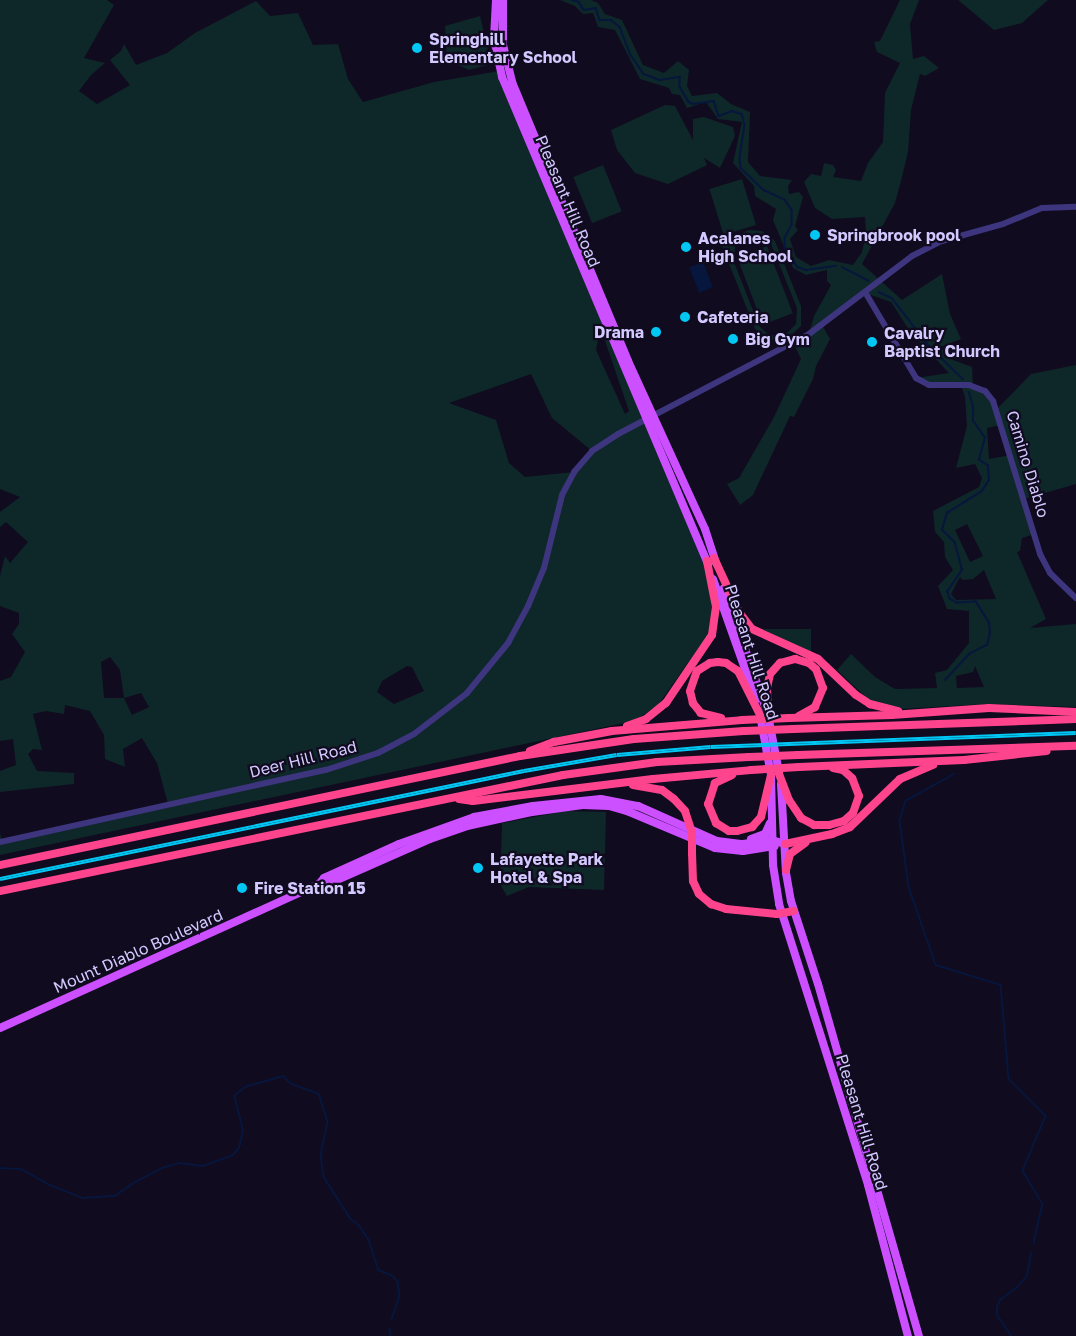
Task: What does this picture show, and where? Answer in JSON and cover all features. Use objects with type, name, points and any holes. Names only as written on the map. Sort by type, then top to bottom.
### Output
[{"type":"highway","points":[[710,560],[739,612],[757,633],[818,659],[870,704],[894,711],[925,712]]},
{"type":"highway","points":[[612,731],[646,718],[666,703],[708,642],[717,615],[710,560]]},
{"type":"highway","points":[[764,715],[770,674],[780,663],[802,660],[820,674],[822,695],[809,712],[789,718]]},
{"type":"highway","points":[[742,720],[707,716],[697,708],[691,697],[691,684],[703,666],[718,662],[726,663],[738,670],[764,715]]},
{"type":"highway","points":[[520,756],[540,746],[612,731],[742,720],[989,708],[1076,712]]},
{"type":"highway","points":[[0,865],[520,756],[644,738],[744,731],[1076,719]]},
{"type":"highway","points":[[0,891],[553,776],[619,766],[749,757],[1071,746]]},
{"type":"highway","points":[[452,798],[473,801],[751,770],[964,760],[1032,754],[1071,746]]},
{"type":"highway","points":[[785,844],[812,839],[850,827],[892,786],[909,774],[928,766],[964,760]]},
{"type":"highway","points":[[775,774],[792,806],[807,822],[830,825],[844,821],[853,813],[859,796],[856,783],[848,774],[836,768],[799,767]]},
{"type":"highway","points":[[751,770],[722,778],[711,790],[709,811],[716,823],[729,831],[745,830],[761,817],[775,774]]},
{"type":"highway","points":[[570,789],[646,786],[669,795],[685,811],[692,832],[693,881],[699,894],[711,904],[726,909],[782,914],[794,911]]},
{"type":"highway","points":[[786,870],[790,854],[812,839]]},
{"type":"main road","points":[[491,0],[494,16]]},
{"type":"main road","name":"Pleasant Hill Road","points":[[496,0],[495,45],[502,77],[646,420],[710,560],[764,715],[775,774],[785,844],[786,870],[794,911],[818,984],[919,1336]]},
{"type":"main road","name":"Pleasant Hill Road","points":[[503,0],[503,45],[512,82],[628,361],[705,529],[710,560]]},
{"type":"main road","name":"Pleasant Hill Road","points":[[775,774],[772,843],[782,914],[868,1185],[908,1336]]},
{"type":"main road","name":"Mount Diablo Boulevard","points":[[320,884],[324,878],[356,863],[456,821],[509,809],[582,799],[628,803],[708,838],[734,843],[785,844]]},
{"type":"main road","name":"Mount Diablo Boulevard","points":[[0,1028],[320,884],[330,883],[430,838],[467,826],[532,812],[583,805],[609,806],[627,811],[715,848],[743,851],[772,843]]},
{"type":"main road","points":[[734,843],[765,834],[772,810]]},
{"type":"street","name":"Deer Hill Road","points":[[0,842],[326,770],[378,753],[414,734],[467,693],[508,643],[528,606],[544,568],[562,495],[574,472],[592,451],[809,334],[912,256],[942,241],[1003,224],[1052,206],[1072,207]]},
{"type":"street","name":"Camino Diablo","points":[[865,292],[916,378],[929,385],[969,385],[985,391],[993,401],[1040,554],[1050,573],[1076,598]]},
{"type":"green space","points":[[0,0],[107,0],[114,5],[84,58],[105,63],[91,75],[79,91],[97,104],[130,85],[110,60],[121,51],[124,44],[136,65],[167,53],[195,33],[256,1],[270,16],[298,13],[313,45],[338,44],[348,79],[363,102],[434,82],[500,71],[545,180],[548,197],[569,236],[697,531],[711,596],[712,625],[707,636],[658,705],[639,718],[624,723],[0,855],[0,833],[2,841],[168,804],[157,763],[142,738],[123,749],[125,767],[105,759],[104,735],[90,711],[65,705],[64,714],[46,711],[33,714],[42,750],[33,749],[28,754],[37,771],[74,773],[74,784],[0,792],[0,771],[16,765],[13,739],[0,741],[0,681],[11,677],[25,652],[12,634],[19,624],[19,613],[0,606],[0,576],[5,556],[10,563],[28,542],[6,522],[0,527],[0,512],[20,497],[0,489]],"holes":[[[603,335],[629,411],[625,414],[596,350],[598,339]],[[531,374],[552,418],[592,451],[574,472],[525,477],[509,463],[496,420],[449,403]],[[110,657],[120,670],[124,698],[104,698],[101,662]],[[407,666],[412,667],[424,691],[394,704],[377,692],[382,681]],[[141,693],[149,707],[132,715],[124,698]]]},
{"type":"green space","points":[[560,0],[591,0],[598,3],[605,14],[622,20],[643,65],[664,73],[678,61],[689,70],[687,86],[692,96],[717,93],[731,104],[750,112],[748,162],[760,176],[792,180],[788,186],[789,194],[799,192],[803,197],[795,226],[798,230],[790,239],[796,257],[811,266],[829,260],[853,265],[862,252],[866,234],[865,217],[832,219],[815,208],[804,182],[811,174],[821,176],[824,163],[833,165],[836,170],[833,177],[861,181],[868,163],[883,142],[885,93],[900,63],[877,52],[874,42],[880,41],[900,0],[919,0],[910,24],[913,59],[924,56],[939,68],[925,76],[920,74],[911,110],[908,152],[895,203],[862,264],[902,300],[942,274],[950,314],[961,339],[940,347],[953,360],[972,367],[973,386],[985,391],[997,409],[1031,374],[1076,365],[1076,484],[1024,499],[1035,534],[1022,538],[1020,551],[1017,552],[1046,619],[1030,628],[1076,624],[1076,707],[987,704],[900,709],[871,702],[837,670],[851,654],[875,677],[895,689],[937,688],[935,673],[947,670],[969,643],[969,611],[947,609],[938,586],[953,570],[945,557],[944,542],[935,532],[933,511],[979,487],[982,478],[975,464],[956,468],[967,426],[965,397],[961,385],[929,385],[916,378],[949,373],[911,333],[891,302],[865,293],[822,325],[830,339],[816,366],[813,379],[794,417],[790,416],[753,495],[740,505],[727,484],[739,478],[774,417],[801,359],[793,342],[809,333],[814,316],[831,285],[827,281],[827,270],[806,275],[793,268],[773,220],[776,209],[755,196],[754,186],[733,163],[742,122],[718,119],[706,102],[687,108],[680,95],[672,94],[669,88],[640,79],[615,30],[598,27],[593,13],[583,14],[575,6]],"holes":[[[1001,425],[1011,455],[989,459],[987,428]],[[967,524],[983,556],[970,562],[955,530]],[[984,570],[996,599],[956,600],[951,594],[960,577],[963,580],[973,579]],[[975,666],[984,687],[957,688],[956,676],[973,672]]]},
{"type":"green space","points":[[958,0],[1048,0],[1022,23],[994,30]]},
{"type":"green space","points":[[480,16],[491,64],[469,70],[447,60],[445,26]]},
{"type":"green space","points":[[665,105],[675,106],[693,140],[693,119],[704,117],[733,127],[735,136],[720,168],[704,158],[707,165],[668,184],[635,173],[617,150],[611,130]]},
{"type":"green space","points":[[603,165],[622,211],[592,223],[573,177]]},
{"type":"green space","points":[[742,179],[756,225],[724,235],[709,189]]},
{"type":"green space","points":[[748,230],[762,231],[775,241],[801,306],[801,326],[787,339],[771,340],[755,329],[722,246],[727,244],[729,247],[737,236]],"holes":[[[749,235],[760,235],[771,244],[797,308],[796,324],[785,335],[769,335],[759,326],[734,262],[735,245]]]},
{"type":"green space","points":[[767,246],[793,313],[763,325],[737,257]]},
{"type":"green space","points":[[760,629],[811,629],[811,652]]},
{"type":"green space","points":[[566,811],[606,812],[604,890],[529,887],[507,896],[500,884],[502,823]]},
{"type":"water","points":[[703,262],[713,287],[699,293],[689,268]]},
{"type":"waterway","points":[[572,0],[579,2],[584,10],[596,8],[600,20],[611,20],[620,27],[631,55],[644,74],[660,80],[680,77],[680,87],[689,102],[693,104],[714,101],[719,116],[732,111],[742,114],[745,125],[740,157],[741,168],[764,190],[785,200],[792,210],[792,225],[785,238],[785,248],[798,267],[806,270],[836,266]]},
{"type":"waterway","points":[[842,267],[869,281]]},
{"type":"waterway","points":[[879,292],[892,298],[930,347],[963,379]]},
{"type":"waterway","points":[[945,680],[969,654],[987,645],[990,633],[989,623],[976,602],[957,603],[950,599],[947,592],[962,570],[955,543],[942,530],[947,513],[982,491],[989,480],[988,466],[979,460],[985,438],[973,421],[973,407],[969,393]]},
{"type":"waterway","points":[[955,774],[906,801],[900,821],[909,887],[936,965],[1001,985],[1009,1079],[1046,1116],[1023,1171],[1043,1204],[1034,1243]]},
{"type":"waterway","points":[[0,1168],[21,1169],[48,1184],[83,1198],[115,1196],[162,1168],[179,1163],[203,1166],[233,1155],[239,1148],[243,1131],[234,1096],[245,1087],[283,1076],[292,1084],[319,1094],[328,1122],[321,1155],[324,1177],[351,1219],[359,1225],[369,1240],[379,1270],[393,1276],[398,1282],[400,1296],[392,1319]]},
{"type":"waterway","points":[[1011,1336],[997,1315],[997,1307],[1000,1300],[1027,1276],[1031,1253]]},
{"type":"waterway","points":[[390,1329],[391,1336]]},
{"type":"railway","points":[[0,879],[524,771],[617,755],[711,747],[1076,733]]},
{"type":"place","name":"Springhill Elementary School","points":[[417,48]]},
{"type":"place","name":"Springbrook pool","points":[[815,235]]},
{"type":"place","name":"Acalanes High School","points":[[686,247]]},
{"type":"place","name":"Cafeteria","points":[[685,317]]},
{"type":"place","name":"Drama","points":[[656,332]]},
{"type":"place","name":"Big Gym","points":[[733,339]]},
{"type":"place","name":"Cavalry Baptist Church","points":[[872,342]]},
{"type":"place","name":"Lafayette Park Hotel & Spa","points":[[478,868]]},
{"type":"place","name":"Fire Station 15","points":[[242,888]]}]
